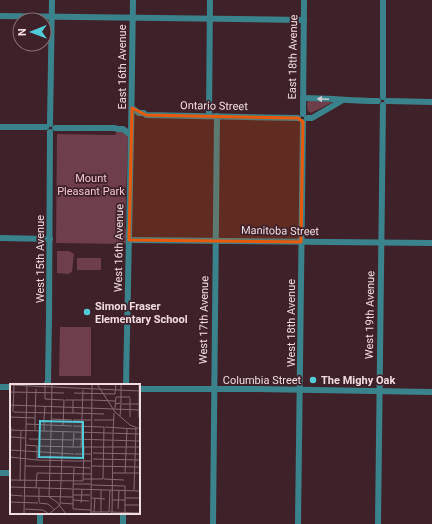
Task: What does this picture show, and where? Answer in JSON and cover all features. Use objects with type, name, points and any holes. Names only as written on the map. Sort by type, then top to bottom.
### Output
[{"type":"street","name":"West 15th Avenue","points":[[51,12],[52,0]]},
{"type":"street","name":"East 16th Avenue","points":[[131,135],[133,0]]},
{"type":"street","points":[[209,116],[210,0]]},
{"type":"street","name":"East 18th Avenue","points":[[303,118],[304,0]]},
{"type":"street","name":"West 19th Avenue","points":[[378,524],[383,0]]},
{"type":"street","points":[[0,16],[12,16]]},
{"type":"street","points":[[52,16],[304,20]]},
{"type":"street","name":"West 15th Avenue","points":[[47,384],[48,382],[50,239],[51,52]]},
{"type":"street","points":[[303,98],[432,102]]},
{"type":"street","name":"Ontario Street","points":[[132,108],[139,113],[146,115],[312,118],[343,100]]},
{"type":"street","name":"West 17th Avenue","points":[[213,524],[217,116]]},
{"type":"street","name":"West 18th Avenue","points":[[298,524],[303,118]]},
{"type":"street","points":[[0,127],[114,128],[123,130],[131,135]]},
{"type":"street","name":"West 16th Avenue","points":[[124,384],[131,135]]},
{"type":"street","points":[[0,238],[50,239]]},
{"type":"street","name":"Manitoba Street","points":[[129,240],[432,243]]},
{"type":"street","name":"Columbia Street","points":[[140,389],[432,392]]},
{"type":"highlighted area","points":[[132,108],[146,115],[298,118],[303,122],[301,242],[129,240]]},
{"type":"green space","points":[[308,101],[333,102],[311,113],[308,111]]},
{"type":"green space","name":"Mount Pleasant Park","points":[[119,131],[128,135],[125,229],[126,244],[56,243],[57,134],[115,135]]},
{"type":"green space","points":[[57,251],[69,251],[74,254],[72,272],[68,274],[57,273]]},
{"type":"green space","points":[[77,258],[101,258],[101,270],[77,270]]},
{"type":"green space","points":[[60,327],[91,327],[91,376],[59,376]]},
{"type":"place","name":"Simon Fraser Elementary School","points":[[87,312]]},
{"type":"place","name":"The Mighy Oak","points":[[313,380]]}]
